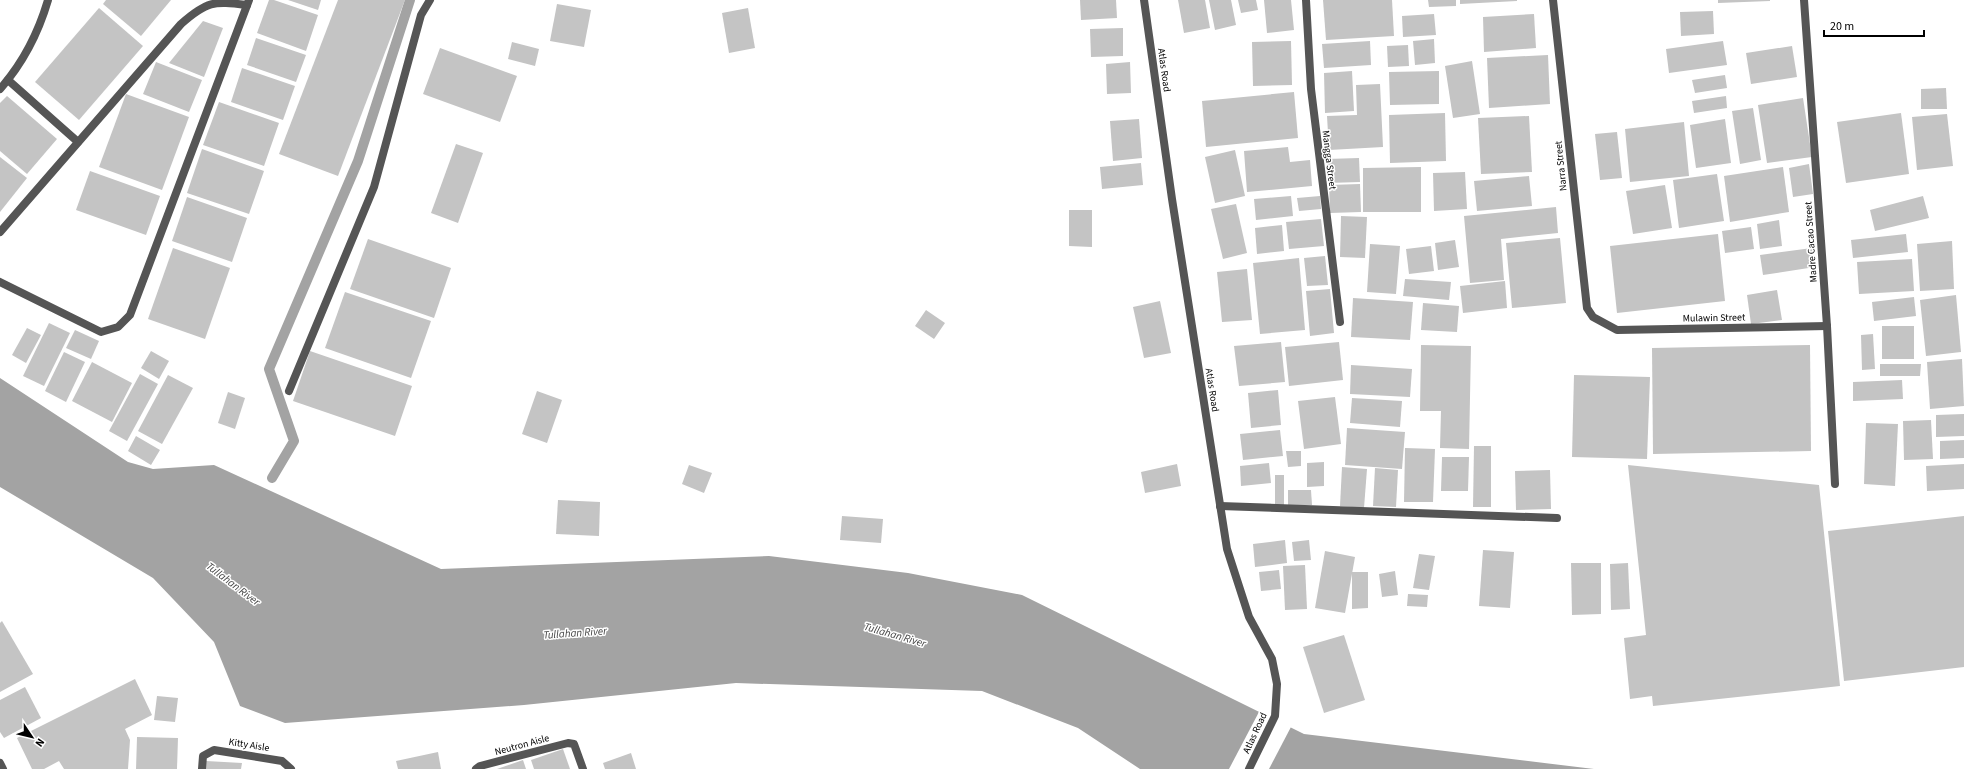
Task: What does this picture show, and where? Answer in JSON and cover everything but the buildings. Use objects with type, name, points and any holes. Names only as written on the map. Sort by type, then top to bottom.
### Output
[{"type":"street","points":[[0,89],[8,80],[34,40],[48,0]]},
{"type":"street","points":[[290,391],[374,187],[421,15],[430,0]]},
{"type":"street","name":"Atlas Road","points":[[1144,0],[1172,199],[1227,549],[1249,617],[1272,659],[1277,684],[1275,716],[1248,769]]},
{"type":"street","name":"Mangga Street","points":[[1306,0],[1310,88],[1340,322]]},
{"type":"street","name":"Narra Street","points":[[1553,0],[1586,308],[1593,317],[1602,323]]},
{"type":"street","name":"Madre Cacao Street","points":[[1804,0],[1827,326],[1835,484]]},
{"type":"street","points":[[0,232],[181,24],[196,11],[210,4],[224,2],[248,3],[130,315],[118,327],[101,332],[0,282]]},
{"type":"street","points":[[8,80],[78,142]]},
{"type":"street","name":"Mulawin Street","points":[[1602,323],[1617,330],[1827,326]]},
{"type":"street","points":[[1220,506],[1557,518]]},
{"type":"street","name":"Neutron Aisle","points":[[476,769],[480,766],[568,743],[574,744],[583,769]]},
{"type":"street","name":"Kitty Aisle","points":[[202,769],[203,756],[214,750],[282,761],[291,768]]},
{"type":"street","points":[[0,763],[3,769]]},
{"type":"water","name":"Tullahan River","points":[[0,378],[128,462],[153,469],[214,465],[441,569],[769,556],[908,573],[1022,595],[1304,734],[1594,769],[1140,769],[1078,728],[982,691],[736,683],[524,705],[285,723],[240,706],[214,642],[153,578],[0,487]]},
{"type":"pier","points":[[1260,710],[1292,725],[1269,769],[1229,769]]},
{"type":"waterway","points":[[272,478],[294,441],[269,369],[358,161],[410,0]]}]
